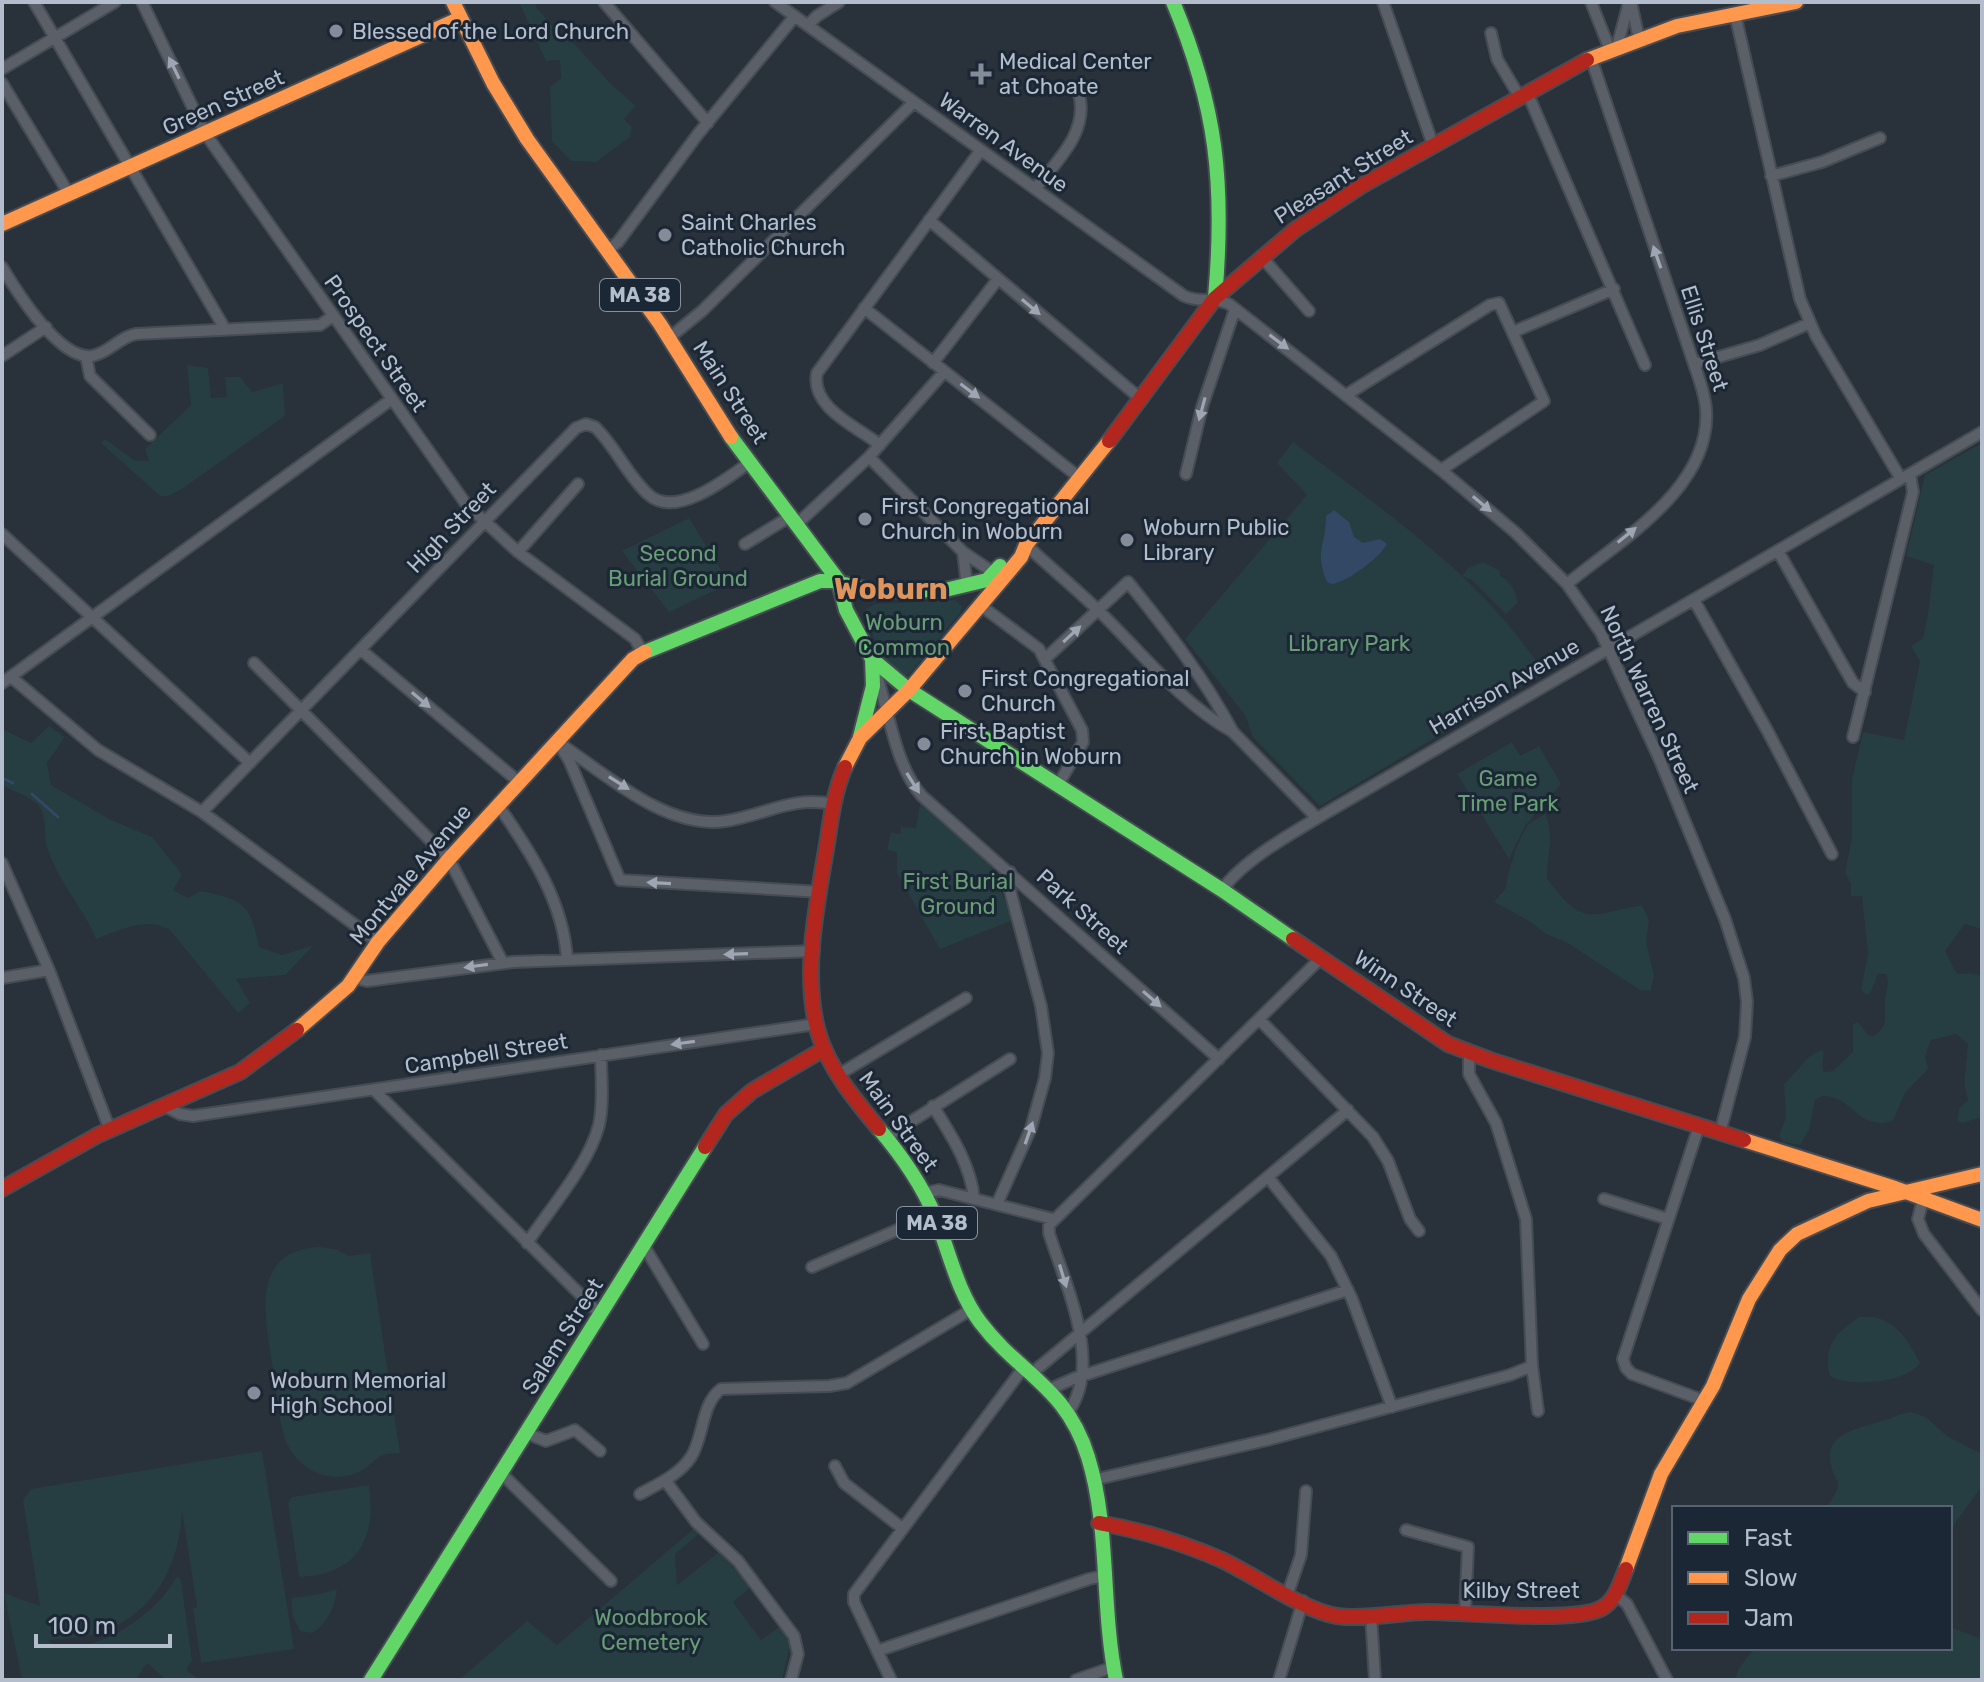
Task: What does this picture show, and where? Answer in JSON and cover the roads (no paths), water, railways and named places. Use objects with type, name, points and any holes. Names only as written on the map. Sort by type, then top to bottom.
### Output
[{"type":"main road","name":"Main Street","points":[[453,2],[510,113],[669,338],[722,423],[838,580],[843,603],[872,659],[873,686],[860,738],[843,771],[833,804],[814,951],[812,993],[816,1024],[824,1049],[838,1075],[908,1166],[924,1193],[972,1309],[991,1336],[1050,1389],[1069,1411],[1082,1438],[1093,1480],[1099,1523],[1114,1673]]},
{"type":"main road","points":[[1173,2],[1200,71],[1214,138],[1218,262],[1215,298]]},
{"type":"main road","name":"Pleasant Street","points":[[909,690],[1021,557],[1026,545],[1142,400],[1215,298],[1261,256],[1350,193],[1591,58],[1685,24],[1796,2]]},
{"type":"main road","name":"Green Street","points":[[2,224],[461,18]]},
{"type":"main road","name":"Pleasant Street","points":[[967,586],[985,581],[1015,551],[1026,545]]},
{"type":"main road","points":[[838,580],[853,588],[889,592],[967,586],[968,607],[964,621]]},
{"type":"main road","name":"Montvale Avenue","points":[[3,1186],[60,1154],[240,1072],[262,1058],[339,995],[378,942],[449,859],[619,674],[643,653],[820,581],[838,580]]},
{"type":"main road","points":[[859,631],[862,604],[871,597],[889,592]]},
{"type":"main road","name":"Winn Street","points":[[872,659],[909,690],[1222,890],[1438,1037],[1469,1052],[1905,1192],[1982,1220]]},
{"type":"main road","name":"Main Street","points":[[860,738],[909,690]]},
{"type":"main road","name":"Salem Street","points":[[371,1680],[731,1109],[752,1091],[824,1049]]},
{"type":"main road","points":[[1615,1594],[1661,1474],[1705,1401],[1749,1299],[1780,1250],[1797,1234],[1868,1201],[1982,1174]]},
{"type":"main road","name":"Kilby Street","points":[[1099,1523],[1129,1528],[1201,1552],[1243,1569],[1333,1615],[1417,1612],[1578,1615],[1600,1609],[1615,1594]]},
{"type":"street","points":[[34,2],[225,329]]},
{"type":"street","points":[[2,69],[115,2]]},
{"type":"street","name":"Prospect Street","points":[[142,2],[205,133],[466,504],[518,552],[635,639],[643,653]]},
{"type":"street","points":[[604,2],[708,123]]},
{"type":"street","name":"Warren Avenue","points":[[775,2],[1186,297],[1195,300],[1215,298]]},
{"type":"street","points":[[808,25],[839,2]]},
{"type":"street","points":[[1383,2],[1433,145]]},
{"type":"street","points":[[1591,2],[1614,49]]},
{"type":"street","points":[[1614,49],[1630,2]]},
{"type":"street","points":[[1630,2],[1639,39]]},
{"type":"street","points":[[1735,14],[1796,285],[1810,323],[1913,490],[1853,737]]},
{"type":"street","points":[[607,251],[618,242],[708,123],[795,16]]},
{"type":"street","points":[[1491,33],[1497,59],[1523,94],[1614,289],[1645,365]]},
{"type":"street","name":"Ellis Street","points":[[1567,584],[1664,504],[1692,472],[1702,443],[1707,411],[1591,58]]},
{"type":"street","points":[[2,83],[69,194]]},
{"type":"street","points":[[1035,189],[1076,133],[1082,116],[1079,94]]},
{"type":"street","points":[[669,338],[702,311],[914,102]]},
{"type":"street","points":[[1771,176],[1822,162],[1880,138]]},
{"type":"street","points":[[880,445],[833,411],[822,399],[816,384],[821,365],[981,150]]},
{"type":"street","points":[[929,220],[1142,400]]},
{"type":"street","points":[[1261,256],[1309,311]]},
{"type":"street","points":[[2,267],[46,327],[68,350],[86,356],[102,352],[131,335],[320,325],[333,316]]},
{"type":"street","points":[[933,363],[998,279]]},
{"type":"street","points":[[1513,332],[1614,289]]},
{"type":"street","name":"North Warren Street","points":[[1215,298],[1235,309],[1441,470],[1516,533],[1567,584],[1585,608],[1609,648],[1669,782],[1724,916],[1744,978],[1747,1002],[1745,1040],[1720,1133]]},
{"type":"street","points":[[1346,395],[1490,305],[1498,303],[1543,402],[1441,470]]},
{"type":"street","points":[[864,308],[1080,478]]},
{"type":"street","points":[[1186,474],[1202,407],[1235,309]]},
{"type":"street","points":[[1694,364],[1760,345],[1810,323]]},
{"type":"street","points":[[2,356],[46,327]]},
{"type":"street","points":[[86,356],[90,376],[150,435]]},
{"type":"street","points":[[745,544],[794,520],[869,457],[944,372]]},
{"type":"street","points":[[378,942],[202,812],[98,750],[6,680],[392,399]]},
{"type":"street","name":"High Street","points":[[202,812],[566,436],[583,425],[593,425],[599,430],[645,491],[658,500],[677,500],[702,494],[750,462]]},
{"type":"street","name":"Harrison Avenue","points":[[1222,890],[1243,869],[1317,818],[1982,432]]},
{"type":"street","points":[[869,457],[963,552],[994,573]]},
{"type":"street","points":[[518,552],[578,484]]},
{"type":"street","points":[[2,534],[250,763]]},
{"type":"street","points":[[1026,545],[1098,610],[1181,693],[1211,720],[1233,732]]},
{"type":"street","points":[[1778,551],[1853,683],[1865,692]]},
{"type":"street","points":[[963,552],[967,586]]},
{"type":"street","points":[[1046,658],[1128,582],[1175,641],[1233,732],[1317,818]]},
{"type":"street","points":[[1694,600],[1832,854]]},
{"type":"street","points":[[980,605],[1030,640],[1046,658],[1084,736],[1058,785]]},
{"type":"street","points":[[361,650],[519,782]]},
{"type":"street","name":"Park Street","points":[[872,659],[903,764],[918,792],[1219,1059]]},
{"type":"street","points":[[254,663],[449,859],[503,963]]},
{"type":"street","points":[[557,741],[670,814],[684,819],[716,822],[791,803],[819,801],[833,804]]},
{"type":"street","points":[[557,741],[569,761],[620,880],[821,892]]},
{"type":"street","points":[[498,805],[556,904],[564,927],[567,960]]},
{"type":"street","points":[[2,863],[49,970],[110,1130]]},
{"type":"street","points":[[997,1204],[1031,1128],[1045,1078],[1048,1053],[1041,1006],[1008,883],[1010,872]]},
{"type":"street","points":[[354,978],[367,981],[503,963],[814,951]]},
{"type":"street","points":[[1069,1411],[1078,1396],[1084,1364],[1079,1334],[1049,1225],[1321,958]]},
{"type":"street","points":[[2,978],[49,970]]},
{"type":"street","points":[[838,1075],[966,998]]},
{"type":"street","points":[[1259,1019],[1348,1110],[1386,1156],[1410,1219],[1419,1231]]},
{"type":"street","name":"Campbell Street","points":[[164,1106],[193,1116],[816,1024]]},
{"type":"street","points":[[1469,1052],[1470,1076],[1496,1123],[1526,1219],[1532,1366],[1538,1411]]},
{"type":"street","points":[[527,1243],[577,1169],[595,1136],[601,1109],[601,1055]]},
{"type":"street","points":[[885,1138],[1010,1059]]},
{"type":"street","points":[[374,1090],[601,1315]]},
{"type":"street","points":[[933,1106],[958,1147],[974,1199]]},
{"type":"street","points":[[891,1680],[853,1597],[902,1528],[1028,1370],[1079,1334],[1348,1110]]},
{"type":"street","points":[[1699,1126],[1623,1362],[1635,1376],[1705,1401]]},
{"type":"street","points":[[1268,1177],[1326,1248],[1348,1290],[1392,1407]]},
{"type":"street","points":[[924,1193],[939,1190],[1053,1219]]},
{"type":"street","points":[[1604,1199],[1668,1219]]},
{"type":"street","points":[[1923,1199],[1918,1216],[1921,1230],[1982,1310]]},
{"type":"street","points":[[812,1267],[934,1214]]},
{"type":"street","points":[[644,1246],[703,1344]]},
{"type":"street","points":[[1050,1389],[1348,1290]]},
{"type":"street","points":[[640,1494],[684,1466],[691,1456],[712,1398],[721,1389],[835,1386],[847,1383],[972,1309]]},
{"type":"street","points":[[1093,1480],[1241,1447],[1510,1375],[1532,1366]]},
{"type":"street","points":[[526,1433],[548,1441],[575,1430],[600,1451]]},
{"type":"street","points":[[835,1466],[844,1483],[902,1528]]},
{"type":"street","points":[[501,1473],[611,1581]]},
{"type":"street","points":[[665,1480],[696,1522],[738,1561],[794,1636],[798,1654],[791,1680]]},
{"type":"street","points":[[1288,1593],[1301,1555],[1306,1491]]},
{"type":"street","points":[[1406,1530],[1468,1547],[1465,1613]]},
{"type":"street","points":[[877,1651],[1103,1576]]},
{"type":"street","points":[[1615,1594],[1626,1603],[1667,1680]]},
{"type":"street","points":[[1279,1680],[1303,1601]]},
{"type":"street","points":[[1371,1615],[1375,1680]]},
{"type":"street","points":[[1076,1680],[1114,1673]]},
{"type":"water","points":[[1334,510],[1349,522],[1354,537],[1363,543],[1380,539],[1387,544],[1363,568],[1332,584],[1327,582],[1321,555],[1326,516]]},
{"type":"waterway","points":[[2,778],[13,783]]},
{"type":"waterway","points":[[32,794],[58,817]]},
{"type":"place","name":"Blessed of the Lord Church","points":[[336,31]]},
{"type":"place","name":"Medical Center at Choate","points":[[981,74]]},
{"type":"place","name":"Saint Charles Catholic Church","points":[[665,235]]},
{"type":"place","name":"First Congregational Church in Woburn","points":[[865,519]]},
{"type":"place","name":"Woburn Public Library","points":[[1127,540]]},
{"type":"place","name":"First Congregational Church","points":[[965,691]]},
{"type":"place","name":"First Baptist Church in Woburn","points":[[924,744]]},
{"type":"place","name":"Woburn Memorial High School","points":[[254,1393]]},
{"type":"district","name":"Woburn","points":[[891,589]]},
{"type":"park label","name":"Second Burial Ground","points":[[678,566]]},
{"type":"park label","name":"Woburn Common","points":[[904,634]]},
{"type":"park label","name":"Library Park","points":[[1349,643]]},
{"type":"park label","name":"Game Time Park","points":[[1508,790]]},
{"type":"park label","name":"First Burial Ground","points":[[958,894]]},
{"type":"park label","name":"Woodbrook Cemetery","points":[[651,1630]]}]
